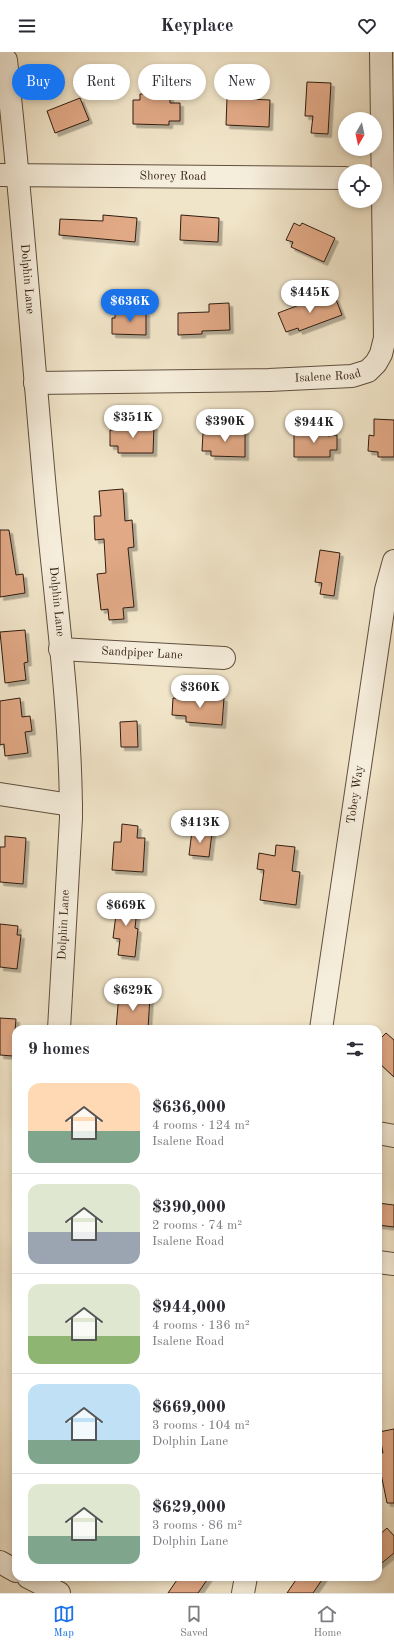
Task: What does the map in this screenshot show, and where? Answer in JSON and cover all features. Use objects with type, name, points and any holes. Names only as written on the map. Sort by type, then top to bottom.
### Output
[{"type":"street","name":"Isalene Road","points":[[379,164],[381,52]]},
{"type":"street","name":"Dolphin Lane","points":[[6,60],[9,175],[35,383],[68,736],[71,805],[59,1025]]},
{"type":"street","name":"Shorey Road","points":[[9,175],[338,178]]},
{"type":"street","name":"Isalene Road","points":[[35,383],[269,380],[352,376],[368,371],[381,354],[385,338],[380,208]]},
{"type":"street","name":"Tobey Way","points":[[322,1025],[386,590],[394,561]]},
{"type":"street","name":"Sandpiper Lane","points":[[60,649],[224,658]]},
{"type":"street","points":[[0,794],[71,805]]},
{"type":"street","points":[[382,1134],[394,1136]]},
{"type":"street","points":[[382,1262],[394,1264]]},
{"type":"street","points":[[0,1562],[12,1568]]},
{"type":"street","points":[[36,1581],[59,1593]]},
{"type":"street","points":[[243,1593],[245,1581]]},
{"type":"building","points":[[307,82],[331,83],[328,134],[311,133],[313,116],[305,116]]},
{"type":"building","points":[[75,100],[81,100],[89,120],[55,133],[47,111]]},
{"type":"building","points":[[133,100],[170,100],[170,103],[180,103],[180,121],[169,121],[169,125],[133,124]]},
{"type":"building","points":[[227,100],[270,100],[269,127],[226,125]]},
{"type":"building","points":[[103,215],[137,218],[135,242],[59,235],[60,219],[103,221]]},
{"type":"building","points":[[181,215],[219,218],[218,242],[180,240]]},
{"type":"building","points":[[294,223],[300,226],[302,223],[335,238],[324,262],[291,247],[293,242],[286,240]]},
{"type":"building","points":[[323,296],[325,301],[335,297],[342,315],[299,331],[298,328],[286,332],[278,313]]},
{"type":"building","points":[[229,303],[230,330],[202,331],[202,334],[178,335],[178,313],[209,312],[209,304]]},
{"type":"building","points":[[115,312],[146,312],[146,335],[112,334],[112,318],[115,318]]},
{"type":"building","points":[[374,419],[394,420],[394,457],[378,457],[378,452],[368,451],[369,435],[374,436]]},
{"type":"building","points":[[120,425],[154,426],[153,453],[118,453],[118,446],[110,446],[110,430],[120,430]]},
{"type":"building","points":[[212,429],[245,430],[245,457],[211,456],[211,451],[202,451],[203,433],[212,433]]},
{"type":"building","points":[[294,432],[328,432],[328,436],[337,435],[337,450],[330,450],[330,457],[294,457]]},
{"type":"building","points":[[123,489],[125,521],[132,520],[134,547],[128,548],[134,607],[123,608],[124,619],[109,620],[108,609],[101,610],[97,574],[106,573],[104,539],[95,540],[94,516],[101,516],[99,491]]},
{"type":"building","points":[[0,530],[9,530],[16,575],[23,574],[25,593],[0,597]]},
{"type":"building","points":[[320,550],[340,553],[334,596],[320,594],[322,583],[315,582]]},
{"type":"building","points":[[25,630],[28,662],[24,663],[26,680],[5,683],[0,632]]},
{"type":"building","points":[[186,695],[224,698],[222,725],[186,722],[186,716],[172,715],[173,698],[186,699]]},
{"type":"building","points":[[20,698],[22,717],[30,716],[32,731],[25,732],[28,753],[5,756],[4,744],[0,745],[0,701]]},
{"type":"building","points":[[137,721],[138,747],[121,747],[120,722]]},
{"type":"building","points":[[122,824],[138,826],[137,838],[145,838],[143,872],[112,870],[114,842],[121,842]]},
{"type":"building","points":[[192,831],[212,833],[209,857],[189,855]]},
{"type":"building","points":[[5,836],[26,838],[23,884],[0,882],[0,847],[5,847]]},
{"type":"building","points":[[276,845],[295,847],[292,871],[300,872],[296,905],[260,900],[264,870],[257,869],[259,853],[275,856]]},
{"type":"building","points":[[118,899],[138,901],[135,928],[138,929],[135,957],[118,955],[120,939],[113,938]]},
{"type":"building","points":[[0,924],[18,926],[17,935],[21,935],[17,969],[0,967]]},
{"type":"building","points":[[119,994],[150,996],[148,1025],[116,1025]]},
{"type":"building","points":[[0,1018],[16,1019],[16,1025],[12,1025],[12,1056],[0,1055]]},
{"type":"building","points":[[386,1033],[394,1040],[394,1077],[382,1066],[382,1037]]},
{"type":"building","points":[[382,1204],[394,1205],[394,1227],[382,1226]]},
{"type":"building","points":[[394,1429],[394,1503],[387,1503],[382,1479],[382,1431]]},
{"type":"building","points":[[387,1528],[394,1536],[394,1553],[382,1563],[382,1532]]},
{"type":"building","points":[[176,1581],[206,1581],[198,1593],[168,1593]]},
{"type":"building","points":[[295,1581],[321,1581],[313,1593],[287,1593]]}]
